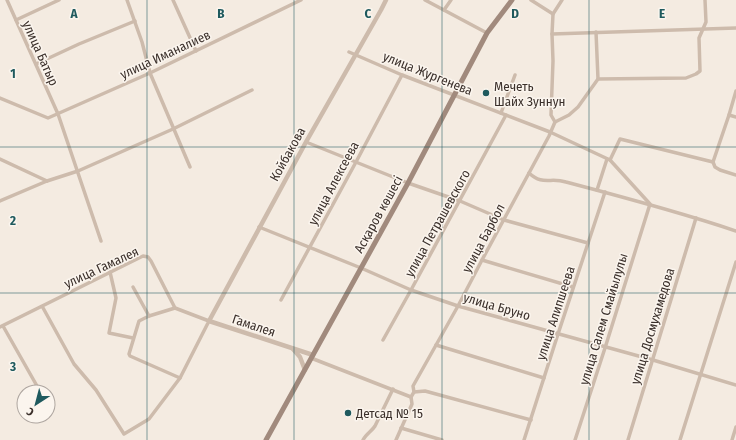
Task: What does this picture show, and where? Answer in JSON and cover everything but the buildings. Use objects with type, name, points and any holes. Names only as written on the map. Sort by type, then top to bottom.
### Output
[{"type":"main road","name":"Асқаров көшесі","points":[[266,440],[408,183],[487,33],[512,0]]},
{"type":"street","name":"улица Батыр","points":[[7,0],[58,114],[101,241]]},
{"type":"street","points":[[16,20],[59,0]]},
{"type":"street","points":[[127,0],[142,42],[150,73],[190,168]]},
{"type":"street","points":[[173,0],[196,51]]},
{"type":"street","name":"улица Иманалиев","points":[[58,114],[150,73],[301,0]]},
{"type":"street","name":"Койбакова","points":[[209,321],[259,227],[386,0]]},
{"type":"street","points":[[425,0],[487,33]]},
{"type":"street","points":[[444,10],[451,0]]},
{"type":"street","points":[[531,0],[553,14]]},
{"type":"street","points":[[562,0],[553,14],[551,115],[555,122],[569,115],[578,107],[598,79],[596,32]]},
{"type":"street","points":[[598,79],[686,78],[696,74],[700,70],[699,38],[706,22],[705,0]]},
{"type":"street","points":[[36,64],[79,44],[135,21]]},
{"type":"street","points":[[552,34],[736,28]]},
{"type":"street","name":"улица Жургенева","points":[[349,52],[550,132],[608,159]]},
{"type":"street","name":"улица Алексеева","points":[[281,300],[402,74]]},
{"type":"street","points":[[501,113],[515,76]]},
{"type":"street","points":[[0,201],[47,181],[78,171],[173,129],[252,90]]},
{"type":"street","points":[[736,91],[713,162],[715,167],[720,170],[736,175]]},
{"type":"street","points":[[0,98],[48,118],[58,114]]},
{"type":"street","name":"улица Петрашевского","points":[[382,340],[412,290],[506,115]]},
{"type":"street","points":[[729,115],[736,118]]},
{"type":"street","name":"улица Барбол","points":[[396,440],[412,404],[411,397],[414,392],[413,386],[530,173],[555,122]]},
{"type":"street","points":[[598,190],[608,159],[620,139],[713,162]]},
{"type":"street","points":[[306,142],[408,183],[460,201],[504,220],[588,243]]},
{"type":"street","points":[[0,159],[47,181]]},
{"type":"street","points":[[608,159],[650,204]]},
{"type":"street","points":[[530,173],[538,180],[561,180],[650,204],[736,232]]},
{"type":"street","name":"улица Алипшеева","points":[[524,440],[605,192]]},
{"type":"street","name":"улица Салем Смайылулы","points":[[575,440],[606,348],[650,204]]},
{"type":"street","name":"улица Досмухамедова","points":[[628,440],[696,218]]},
{"type":"street","name":"улица Бруно","points":[[259,227],[412,290],[458,306],[653,360],[736,385]]},
{"type":"street","name":"улица Гамалея","points":[[2,326],[143,256],[148,257],[151,261],[176,308]]},
{"type":"street","points":[[482,260],[573,287]]},
{"type":"street","points":[[680,440],[736,262]]},
{"type":"street","points":[[110,272],[116,298],[110,332],[134,338]]},
{"type":"street","points":[[133,287],[149,316]]},
{"type":"street","points":[[42,306],[74,364],[96,390],[124,434],[149,419],[180,378],[209,321],[176,308],[149,316],[138,322],[130,356],[180,378]]},
{"type":"street","name":"Гамалея","points":[[209,321],[302,351],[312,357]]},
{"type":"street","points":[[2,326],[36,384]]},
{"type":"street","points":[[436,345],[544,378]]},
{"type":"street","points":[[293,349],[300,357],[304,370]]},
{"type":"street","points":[[312,357],[411,397]]},
{"type":"street","points":[[363,440],[375,426],[392,389]]},
{"type":"street","points":[[414,392],[425,391],[531,420]]},
{"type":"street","points":[[732,440],[736,427]]},
{"type":"street","points":[[402,428],[442,440]]},
{"type":"place","name":"Мечеть Шайх Зуннун","points":[[486,93]]},
{"type":"place","name":"Детсад № 15","points":[[348,413]]}]
